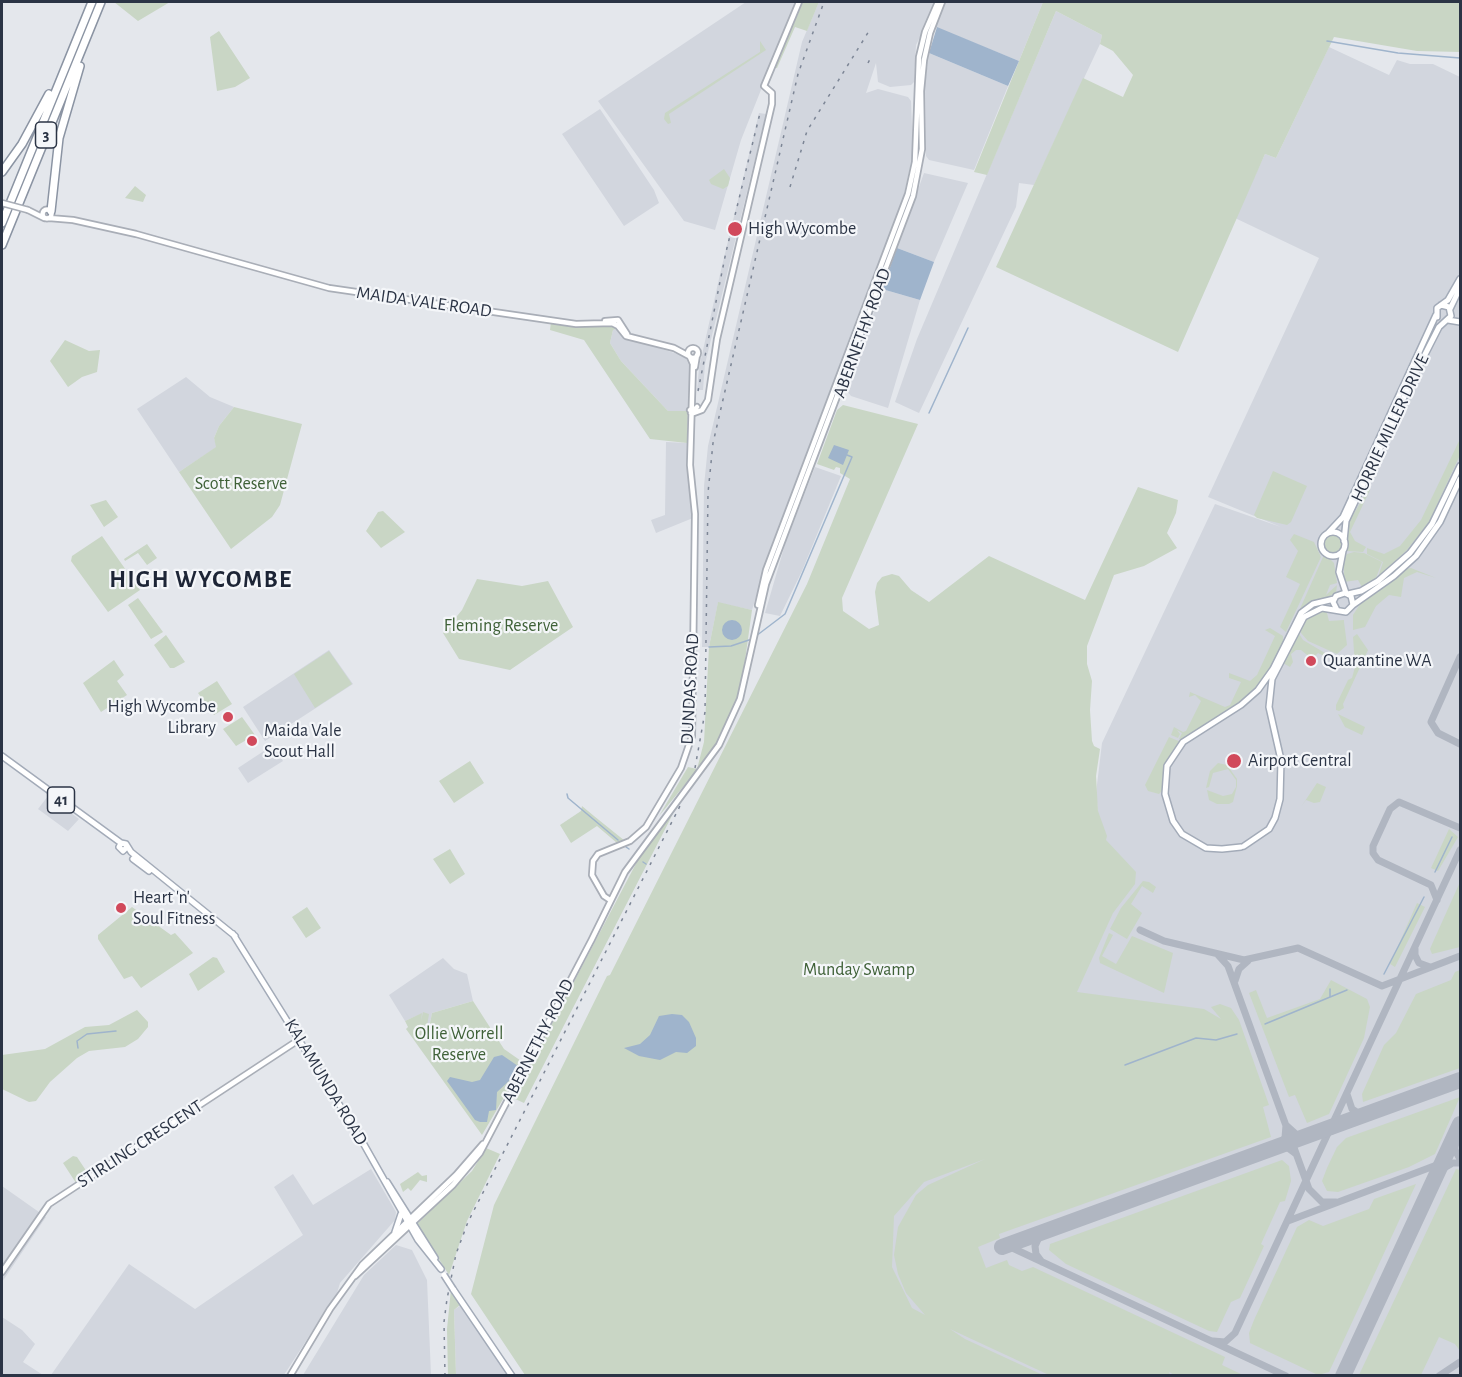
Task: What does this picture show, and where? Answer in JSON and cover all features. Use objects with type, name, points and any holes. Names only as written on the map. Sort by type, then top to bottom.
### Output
[{"type":"highway","name":"3","points":[[2,223],[92,2]]},
{"type":"highway","name":"3","points":[[2,245],[101,2]]},
{"type":"highway","points":[[48,214],[59,138],[93,26]]},
{"type":"highway","points":[[2,172],[22,144],[70,55]]},
{"type":"main road","name":"DUNDAS ROAD","points":[[693,410],[707,403],[717,339],[772,104],[772,93],[764,86],[799,2]]},
{"type":"main road","name":"ABERNETHY ROAD","points":[[591,941],[610,899],[642,848],[719,745],[740,699],[766,584],[913,196],[921,163],[921,91],[928,32],[940,2]]},
{"type":"main road","name":"MAIDA VALE ROAD","points":[[2,203],[329,288],[586,325],[614,323],[622,334],[633,338],[674,348],[690,349]]},
{"type":"main road","points":[[1461,279],[1448,300],[1437,308],[1436,315],[1440,320],[1461,320]]},
{"type":"main road","points":[[1447,320],[1461,288]]},
{"type":"main road","points":[[1441,305],[1451,310],[1461,320]]},
{"type":"main road","name":"HORRIE MILLER DRIVE","points":[[1328,533],[1343,517],[1436,315]]},
{"type":"main road","name":"MAIDA VALE ROAD","points":[[570,322],[616,319],[621,322],[624,331],[633,338]]},
{"type":"main road","name":"HORRIE MILLER DRIVE","points":[[1344,540],[1345,527],[1357,498],[1435,334],[1447,320]]},
{"type":"main road","name":"MAIDA VALE ROAD","points":[[674,348],[689,356]]},
{"type":"main road","points":[[690,349],[695,349],[697,355],[694,368],[689,356],[690,349]]},
{"type":"main road","points":[[689,356],[697,355]]},
{"type":"main road","name":"DUNDAS ROAD","points":[[690,445],[694,368]]},
{"type":"main road","name":"DUNDAS ROAD","points":[[610,899],[600,890],[592,875],[594,858],[601,852],[630,841],[646,827],[676,777],[690,745],[695,527],[690,445],[693,410]]},
{"type":"main road","points":[[1461,466],[1432,524],[1410,553],[1378,581],[1361,591],[1313,604],[1301,613],[1273,669],[1258,690],[1241,705],[1186,739],[1168,762],[1164,777],[1165,794],[1173,821],[1180,833],[1206,848],[1222,849],[1242,846],[1269,830],[1280,799],[1281,764],[1269,707],[1272,679],[1299,625],[1307,615],[1322,608],[1346,612],[1394,576],[1416,556],[1440,522],[1461,479]]},
{"type":"main road","points":[[1337,610],[1335,597],[1339,585],[1335,560],[1324,552],[1321,545],[1328,533],[1336,533],[1344,540],[1339,569],[1342,585],[1353,605]]},
{"type":"main road","points":[[1329,556],[1337,555],[1343,550]]},
{"type":"main road","name":"KALAMUNDA ROAD","points":[[2,758],[216,920]]},
{"type":"main road","name":"KALAMUNDA ROAD","points":[[122,848],[142,861],[238,937],[428,1255],[441,1269]]},
{"type":"main road","points":[[142,861],[155,875]]},
{"type":"main road","points":[[172,885],[186,899]]},
{"type":"main road","name":"ABERNETHY ROAD","points":[[290,1376],[319,1327],[369,1256],[467,1170],[485,1141],[591,941],[610,899]]},
{"type":"main road","name":"KALAMUNDA ROAD","points":[[233,934],[268,987]]},
{"type":"main road","points":[[244,961],[254,968]]},
{"type":"main road","name":"STIRLING CRESCENT","points":[[2,1272],[49,1204],[300,1040]]},
{"type":"main road","name":"KALAMUNDA ROAD","points":[[383,1179],[512,1376]]},
{"type":"main road","name":"ABERNETHY ROAD","points":[[355,1276],[408,1220]]},
{"type":"main road","points":[[395,1232],[408,1220]]},
{"type":"shaded area","points":[[746,2],[796,2],[741,140],[715,230],[684,221],[598,101]]},
{"type":"shaded area","points":[[819,2],[1043,2],[1019,61],[937,28],[923,31],[916,45],[914,82],[911,85],[890,87],[878,82],[876,63],[866,93],[878,89],[908,97],[911,101],[913,153],[904,195],[772,544],[752,610],[718,603],[709,647],[702,647],[704,486],[708,446],[802,42]]},
{"type":"shaded area","points":[[1056,11],[1102,35],[1100,44],[1034,185],[1019,183],[1016,207],[919,413],[895,402],[917,339]]},
{"type":"shaded area","points":[[1329,47],[1389,75],[1397,60],[1410,64],[1433,64],[1460,77],[1460,1375],[730,1376],[1098,811],[1096,793],[1102,743],[1215,504],[1281,527],[1208,497],[1319,258],[1235,218],[1265,154],[1276,158]]},
{"type":"shaded area","points":[[929,53],[1008,86],[974,170],[929,160],[926,156],[925,85]]},
{"type":"shaded area","points":[[600,109],[654,190],[659,203],[624,226],[562,134]]},
{"type":"shaded area","points":[[759,113],[766,114],[705,364],[703,390],[697,390],[699,368]]},
{"type":"shaded area","points":[[924,173],[968,183],[934,262],[897,248]]},
{"type":"shaded area","points":[[882,289],[920,300],[888,408],[851,396],[846,390],[855,362],[865,346],[863,344]]},
{"type":"shaded area","points":[[616,329],[624,337],[687,357],[690,363],[688,411],[668,411],[621,361],[610,343],[613,330]]},
{"type":"shaded area","points":[[186,377],[210,397],[234,407],[219,426],[214,438],[217,447],[179,472],[137,409]]},
{"type":"shaded area","points":[[666,442],[687,443],[693,518],[656,533],[651,520],[665,515]]},
{"type":"shaded area","points":[[815,467],[841,476],[802,571],[780,616],[765,613],[786,541]]},
{"type":"shaded area","points":[[329,650],[353,684],[265,741],[243,707]]},
{"type":"shaded area","points":[[273,745],[283,761],[248,783],[238,768]]},
{"type":"shaded area","points":[[48,796],[79,819],[68,831],[38,809]]},
{"type":"shaded area","points":[[443,958],[454,969],[467,974],[473,1001],[432,1013],[429,1028],[419,1026],[421,1014],[405,1021],[389,995]]},
{"type":"shaded area","points":[[371,1169],[396,1212],[395,1220],[340,1283],[337,1293],[284,1375],[51,1375],[129,1264],[195,1309],[303,1235],[274,1187],[293,1174],[313,1205]]},
{"type":"shaded area","points":[[2,1186],[46,1217],[2,1282]]},
{"type":"shaded area","points":[[396,1245],[412,1250],[427,1280],[431,1375],[303,1375],[364,1275]]},
{"type":"shaded area","points":[[461,1305],[508,1375],[456,1375],[454,1310]]},
{"type":"shaded area","points":[[2,1317],[22,1330],[35,1344],[23,1362],[43,1375],[2,1375]]},
{"type":"green space","points":[[114,2],[170,2],[138,21]]},
{"type":"green space","points":[[803,2],[819,2],[807,31],[795,27],[775,68]]},
{"type":"green space","points":[[1043,2],[1460,2],[1460,52],[1417,51],[1334,37],[1276,158],[1265,154],[1178,352],[996,267],[1083,78],[1123,97],[1133,75],[1113,51],[1100,44],[1102,35],[1056,11],[987,175],[974,172]]},
{"type":"green space","points":[[219,31],[250,78],[235,87],[217,91],[210,37]]},
{"type":"green space","points":[[760,41],[766,50],[669,114],[671,123],[668,124],[664,119],[665,113],[760,52]]},
{"type":"green space","points":[[724,169],[730,178],[728,186],[723,189],[711,184],[709,180]]},
{"type":"green space","points":[[135,186],[146,195],[143,202],[125,198]]},
{"type":"green space","points":[[551,322],[592,327],[614,326],[616,329],[613,330],[610,343],[621,361],[668,411],[688,411],[687,443],[650,439],[584,340],[550,330]]},
{"type":"green space","points":[[65,340],[89,351],[100,350],[97,372],[82,377],[68,387],[50,361]]},
{"type":"green space","name":"Munday Swamp","points":[[843,405],[918,424],[842,598],[843,611],[869,629],[879,625],[875,592],[877,583],[882,577],[892,574],[899,576],[911,590],[929,602],[989,556],[1085,600],[1138,487],[1178,500],[1176,513],[1167,533],[1177,548],[1144,566],[1114,575],[1087,646],[1087,664],[1092,681],[1090,710],[1092,741],[1094,746],[1100,749],[1096,776],[1098,811],[1107,836],[1106,840],[1136,872],[1135,884],[1113,913],[1077,992],[1204,1009],[1221,1019],[1211,1007],[1220,1004],[1231,1008],[1239,1020],[1269,1105],[1263,1107],[1271,1137],[999,1234],[1000,1238],[978,1247],[986,1268],[1007,1260],[1009,1265],[1022,1271],[1033,1267],[1225,1357],[1222,1365],[1243,1375],[1176,1376],[1169,1372],[1170,1375],[1049,1375],[950,1329],[965,1339],[1043,1375],[525,1375],[471,1294],[494,1205],[607,976],[610,975],[807,584],[850,479],[840,473],[840,468],[836,467],[834,470],[817,464],[837,410]],"holes":[[[985,1159],[928,1185],[916,1195],[898,1227],[894,1255],[898,1274],[906,1293],[925,1315],[912,1308],[892,1267],[894,1216],[924,1182]]]},
{"type":"green space","name":"Scott Reserve","points":[[234,407],[302,424],[280,505],[272,517],[231,549],[179,472],[216,447],[214,438],[219,426]]},
{"type":"green space","points":[[1460,439],[1460,455],[1429,522],[1406,551],[1378,577],[1383,562],[1367,554],[1367,548],[1384,554],[1400,546],[1421,520]]},
{"type":"green space","points":[[1273,471],[1307,486],[1291,522],[1287,525],[1257,518],[1254,515]]},
{"type":"green space","points":[[1368,489],[1370,490],[1350,532],[1355,541],[1366,547],[1363,552],[1347,551],[1348,524]]},
{"type":"green space","points":[[106,500],[118,517],[104,527],[90,505]]},
{"type":"green space","points":[[383,511],[405,532],[381,548],[366,531],[378,512]]},
{"type":"green space","points":[[1294,534],[1314,542],[1321,557],[1286,632],[1280,627],[1300,584],[1286,577],[1298,551],[1290,540]]},
{"type":"green space","points":[[1333,534],[1340,537],[1343,544],[1340,551],[1333,554],[1326,551],[1323,544],[1326,537]]},
{"type":"green space","points":[[102,536],[140,590],[108,612],[71,561],[72,556]]},
{"type":"green space","points":[[147,544],[157,558],[147,565],[138,553],[125,561],[124,559]]},
{"type":"green space","points":[[1364,553],[1382,562],[1376,578],[1362,587],[1358,580],[1344,582],[1344,558],[1347,554]]},
{"type":"green space","points":[[1327,556],[1334,563],[1337,583],[1330,585],[1326,595],[1337,585],[1336,593],[1299,611],[1323,557]]},
{"type":"green space","points":[[1411,568],[1436,578],[1417,572],[1404,578],[1401,597],[1389,595],[1376,606],[1365,627],[1353,630],[1353,615],[1362,601],[1405,569]]},
{"type":"green space","name":"Fleming Reserve","points":[[477,579],[522,586],[548,581],[573,627],[510,670],[459,659],[443,633],[462,610]]},
{"type":"green space","points":[[138,598],[163,632],[151,639],[128,605]]},
{"type":"green space","points":[[718,602],[752,610],[742,682],[732,712],[715,745],[697,770],[659,816],[688,767],[697,769],[704,742],[709,647]]},
{"type":"green space","points":[[1326,609],[1329,621],[1344,620],[1347,645],[1337,654],[1308,641],[1301,633],[1301,625],[1307,617]]},
{"type":"green space","points":[[1270,628],[1283,636],[1283,643],[1265,679],[1246,700],[1183,740],[1179,739],[1182,733],[1177,730],[1180,734],[1178,738],[1171,735],[1174,727],[1183,732],[1186,731],[1201,701],[1195,695],[1189,697],[1190,692],[1225,707],[1230,705],[1241,682],[1229,678],[1229,673],[1250,681],[1257,675],[1275,636],[1265,630]]},
{"type":"green space","points":[[1298,632],[1303,640],[1325,653],[1324,656],[1318,653],[1312,659],[1301,650],[1296,650],[1291,654],[1293,662],[1290,667],[1283,663]]},
{"type":"green space","points":[[1357,634],[1368,650],[1343,704],[1344,708],[1339,711],[1336,710],[1336,705],[1348,680],[1352,678],[1355,667],[1353,637]]},
{"type":"green space","points":[[166,635],[185,662],[174,668],[170,668],[154,645]]},
{"type":"green space","points":[[329,651],[352,684],[315,708],[294,674]]},
{"type":"green space","points":[[114,660],[124,675],[117,681],[127,695],[101,712],[83,683]]},
{"type":"green space","points":[[217,681],[232,704],[214,715],[198,693]]},
{"type":"green space","points":[[1338,714],[1365,727],[1362,735],[1345,727]]},
{"type":"green space","points":[[242,717],[255,735],[236,746],[223,729]]},
{"type":"green space","points":[[1169,737],[1181,742],[1166,764],[1163,790],[1159,794],[1148,791],[1145,785]]},
{"type":"green space","points":[[470,761],[484,783],[454,803],[439,781]]},
{"type":"green space","points":[[1218,763],[1227,765],[1237,779],[1237,786],[1233,802],[1229,804],[1217,804],[1209,800],[1207,790],[1223,796],[1232,794],[1236,787],[1236,780],[1228,769],[1213,773],[1209,787],[1206,788],[1210,771]]},
{"type":"green space","points":[[1317,783],[1326,787],[1320,802],[1314,803],[1306,800],[1301,807]]},
{"type":"green space","points":[[582,806],[625,841],[617,843],[597,826],[571,843],[560,825],[581,811]]},
{"type":"green space","points":[[677,806],[524,1103],[513,1098],[641,854]]},
{"type":"green space","points":[[1449,829],[1458,837],[1438,871],[1431,868]]},
{"type":"green space","points":[[450,849],[465,874],[450,884],[433,859]]},
{"type":"green space","points":[[1143,881],[1156,887],[1153,893],[1142,886],[1131,904],[1142,913],[1127,939],[1110,929],[1121,908]]},
{"type":"green space","points":[[1460,882],[1460,947],[1432,954],[1430,949]]},
{"type":"green space","points":[[1417,903],[1425,907],[1395,967],[1390,964]]},
{"type":"green space","points":[[132,907],[171,935],[175,933],[193,953],[141,988],[132,976],[124,979],[98,939],[98,935]]},
{"type":"green space","points":[[307,907],[321,928],[306,938],[292,917]]},
{"type":"green space","points":[[1109,933],[1113,935],[1102,956],[1116,964],[1132,936],[1173,953],[1164,993],[1100,963],[1099,958]]},
{"type":"green space","points":[[213,957],[217,958],[225,972],[198,991],[189,974]]},
{"type":"green space","points":[[1460,970],[1460,1068],[1363,1102],[1362,1094],[1384,1045],[1396,1033],[1416,994],[1451,980],[1455,972]]},
{"type":"green space","points":[[1331,980],[1367,999],[1370,1007],[1364,1038],[1329,1114],[1307,1123],[1295,1095],[1289,1097],[1249,993],[1256,990],[1267,1018],[1320,999]]},
{"type":"green space","name":"Ollie Worrell Reserve","points":[[473,1001],[504,1049],[524,1063],[482,1135],[406,1029],[408,1027],[405,1021],[422,1013],[421,1021],[423,1012],[429,1014],[427,1026],[419,1025],[429,1028],[432,1013]]},
{"type":"green space","points":[[137,1010],[148,1022],[148,1027],[138,1039],[125,1047],[89,1051],[77,1058],[50,1082],[36,1101],[29,1102],[2,1089],[2,1055],[45,1049],[85,1027],[109,1025]]},
{"type":"green space","points":[[1460,1097],[1435,1154],[1409,1167],[1338,1192],[1327,1191],[1322,1181],[1337,1147],[1346,1138]]},
{"type":"green space","points":[[486,1148],[500,1154],[467,1221],[449,1275],[417,1224],[472,1171]]},
{"type":"green space","points":[[73,1156],[77,1157],[89,1175],[76,1183],[63,1163]]},
{"type":"green space","points":[[1282,1160],[1289,1166],[1291,1181],[1285,1201],[1280,1202],[1261,1244],[1264,1246],[1240,1298],[1231,1302],[1217,1332],[1209,1331],[1066,1264],[1049,1250],[1050,1244]]},
{"type":"green space","points":[[1456,1169],[1460,1170],[1460,1351],[1455,1344],[1439,1337],[1421,1375],[1359,1375]]},
{"type":"green space","points":[[418,1172],[422,1176],[427,1175],[427,1182],[420,1180],[411,1191],[408,1188],[403,1192],[400,1184]]},
{"type":"green space","points":[[1416,1184],[1329,1372],[1318,1375],[1250,1343],[1249,1333],[1254,1320],[1297,1227],[1309,1220],[1323,1226],[1369,1209],[1374,1199]]},
{"type":"green space","points":[[451,1289],[509,1375],[460,1305],[454,1310],[456,1375],[448,1376],[447,1329]]},
{"type":"water","points":[[937,27],[1019,61],[1008,86],[929,53]]},
{"type":"water","points":[[897,248],[934,262],[920,300],[882,289]]},
{"type":"water","points":[[834,445],[849,450],[843,465],[828,458]]},
{"type":"water","points":[[732,620],[739,623],[742,630],[739,637],[732,640],[725,637],[722,630],[725,623]]},
{"type":"water","points":[[682,1015],[689,1022],[696,1038],[696,1046],[687,1053],[676,1052],[660,1060],[639,1056],[624,1048],[640,1044],[650,1035],[659,1016]]},
{"type":"water","points":[[502,1055],[518,1066],[510,1080],[497,1092],[496,1110],[489,1111],[487,1122],[480,1122],[475,1120],[447,1081],[450,1077],[472,1082],[480,1080],[494,1057]]},
{"type":"waterway","points":[[1327,41],[1398,53],[1460,58]]},
{"type":"waterway","points":[[929,413],[968,328]]},
{"type":"waterway","points":[[756,636],[785,614],[852,457],[847,455]]},
{"type":"waterway","points":[[709,647],[731,646],[752,639]]},
{"type":"waterway","points":[[567,794],[568,798],[618,840]]},
{"type":"waterway","points":[[1435,872],[1452,837]]},
{"type":"waterway","points":[[1384,974],[1424,897]]},
{"type":"waterway","points":[[1330,989],[1330,997]]},
{"type":"waterway","points":[[1265,1024],[1347,990]]},
{"type":"waterway","points":[[78,1048],[77,1041],[87,1034],[116,1031]]},
{"type":"waterway","points":[[1125,1065],[1196,1038],[1216,1040],[1237,1034]]},
{"type":"taxiway","points":[[1460,657],[1431,722],[1438,733],[1460,744]]},
{"type":"taxiway","points":[[1437,900],[1431,885],[1378,860],[1373,853],[1373,846],[1390,809],[1399,802],[1460,828]]},
{"type":"taxiway","points":[[1213,1341],[1225,1342],[1235,1333],[1460,850]]},
{"type":"taxiway","points":[[1140,930],[1164,941],[1244,960],[1298,948],[1382,986],[1460,956]]},
{"type":"taxiway","points":[[1415,949],[1419,963],[1430,967]]},
{"type":"taxiway","points":[[1218,955],[1228,966],[1309,1189],[1322,1202],[1336,1202]]},
{"type":"taxiway","points":[[1235,981],[1239,969],[1248,961]]},
{"type":"taxiway","points":[[1347,1094],[1352,1109],[1358,1113],[1368,1114]]},
{"type":"taxiway","points":[[1332,1131],[1343,1123]]},
{"type":"taxiway","points":[[1296,1154],[1288,1148],[1276,1147],[1285,1138],[1286,1125],[1297,1135],[1309,1135]]},
{"type":"taxiway","points":[[1455,1135],[1455,1150],[1460,1159]]},
{"type":"taxiway","points":[[1438,1163],[1450,1146]]},
{"type":"taxiway","points":[[1288,1221],[1442,1163],[1460,1163]]},
{"type":"taxiway","points":[[1439,1171],[1451,1164]]},
{"type":"taxiway","points":[[1042,1262],[1036,1254],[1035,1246],[1039,1237],[1047,1230]]},
{"type":"taxiway","points":[[1006,1245],[1286,1376]]},
{"type":"taxiway","points":[[1439,1376],[1460,1362]]},
{"type":"runway","points":[[1002,1247],[1460,1080]]},
{"type":"runway","points":[[1343,1376],[1460,1124]]},
{"type":"railway","points":[[695,768],[705,712],[708,493],[713,443],[798,74],[824,2]]},
{"type":"railway","points":[[790,187],[807,131],[869,31]]},
{"type":"railway","points":[[868,63],[872,55]]},
{"type":"railway","points":[[698,391],[726,252],[760,113]]},
{"type":"railway","points":[[445,1376],[444,1322],[447,1299],[456,1254],[468,1222],[680,806]]},
{"type":"place","name":"High Wycombe","points":[[735,229]]},
{"type":"place","name":"Quarantine WA","points":[[1311,661]]},
{"type":"place","name":"High Wycombe Library","points":[[228,717]]},
{"type":"place","name":"Maida Vale Scout Hall","points":[[252,741]]},
{"type":"place","name":"Airport Central","points":[[1234,761]]},
{"type":"place","name":"Heart 'n' Soul Fitness","points":[[121,908]]},
{"type":"district","name":"HIGH WYCOMBE","points":[[201,580]]}]
